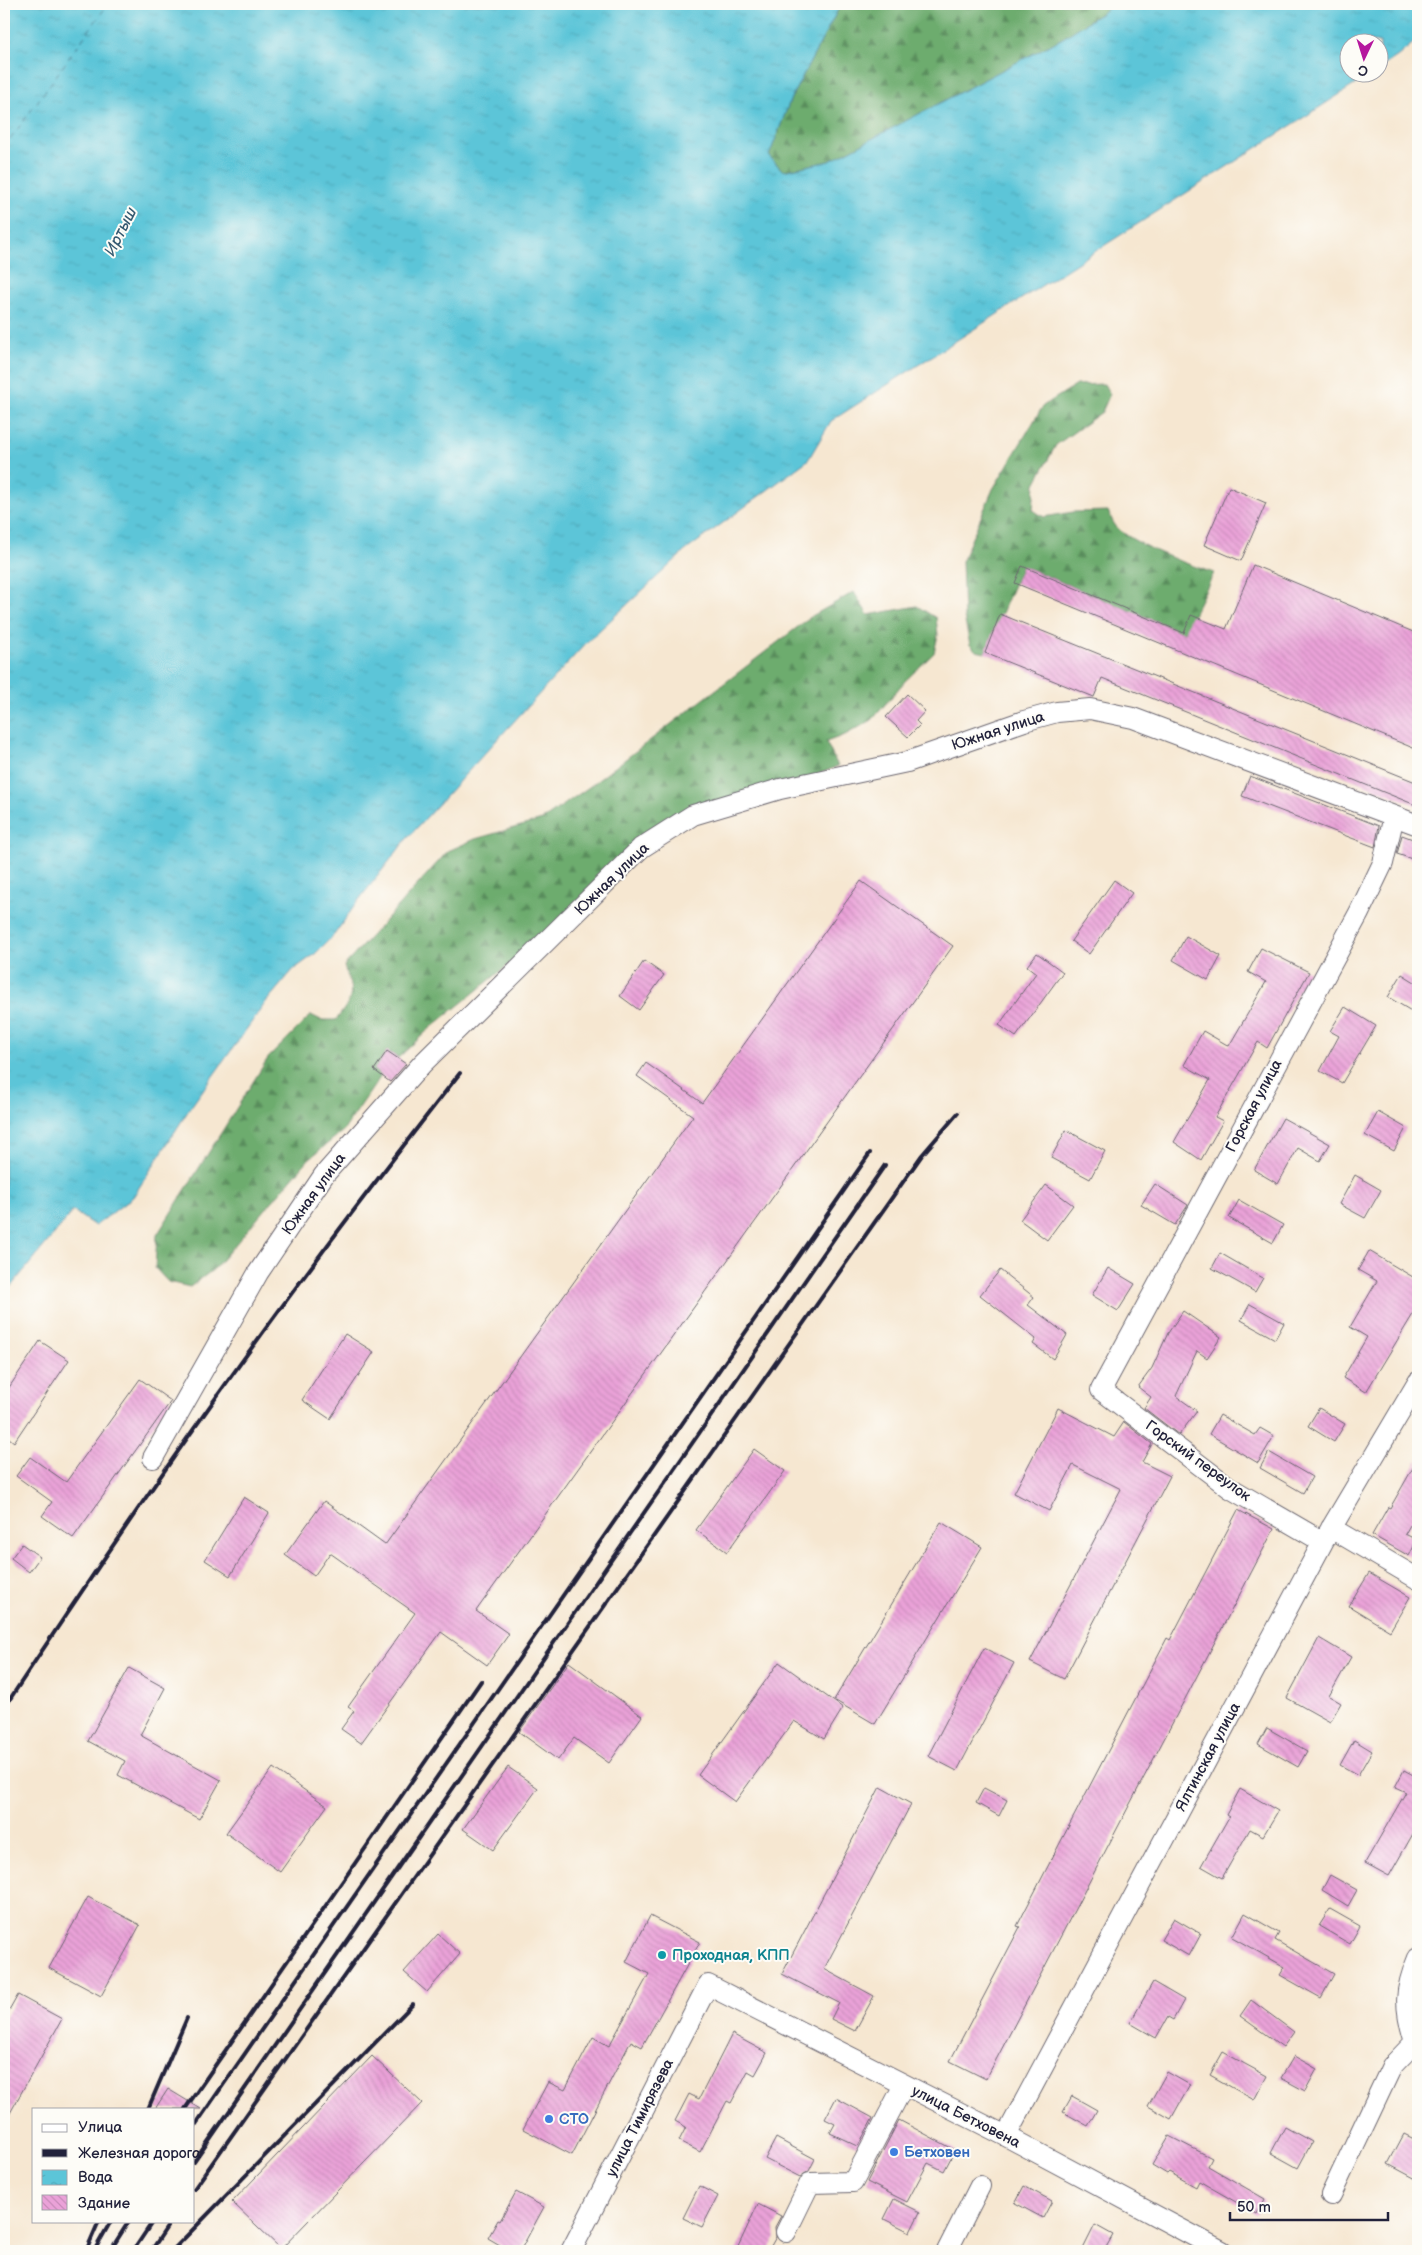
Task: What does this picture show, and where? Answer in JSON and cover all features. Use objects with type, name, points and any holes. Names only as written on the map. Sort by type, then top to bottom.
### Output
[{"type":"street","name":"Южная улица","points":[[153,1458],[258,1273],[324,1174],[422,1064],[641,848],[693,815],[780,789],[907,762],[1024,721],[1057,712],[1090,709],[1133,718],[1418,825]]},
{"type":"street","name":"Горская улица","points":[[1101,1390],[1358,913],[1383,863],[1394,816]]},
{"type":"street","name":"Ялтинская улица","points":[[1006,2136],[1327,1535],[1418,1382]]},
{"type":"street","name":"Горский переулок","points":[[1101,1390],[1230,1488],[1418,1578]]},
{"type":"street","points":[[1331,2195],[1392,2066],[1417,2043],[1407,2016],[1408,1981],[1418,1958]]},
{"type":"street","name":"улица Бетховена","points":[[708,1985],[1006,2136],[1222,2251]]},
{"type":"street","name":"улица Тимирязева","points":[[571,2251],[708,1985]]},
{"type":"street","points":[[786,2232],[810,2183],[853,2182],[904,2085]]},
{"type":"street","points":[[947,2251],[980,2186]]},
{"type":"green space","points":[[841,4],[1115,4],[1063,38],[830,161],[783,171],[769,156],[791,98]]},
{"type":"green space","points":[[1104,384],[1110,394],[1102,412],[1056,445],[1035,484],[1033,510],[1044,517],[1073,512],[1108,511],[1115,525],[1133,539],[1161,553],[1214,573],[1184,633],[1022,566],[985,653],[976,651],[970,645],[964,617],[962,561],[993,489],[1043,406],[1076,385]]},
{"type":"green space","points":[[854,592],[868,615],[917,606],[936,618],[938,635],[934,653],[905,681],[872,720],[845,735],[826,742],[838,766],[810,778],[682,814],[538,941],[427,1031],[398,1058],[387,1051],[374,1070],[381,1076],[344,1130],[309,1159],[214,1269],[190,1287],[168,1282],[155,1268],[157,1235],[268,1058],[311,1015],[321,1020],[336,1020],[349,1000],[351,990],[344,966],[448,851],[475,839],[542,820],[589,787],[812,616]]},
{"type":"water","name":"Иртыш","points":[[4,4],[841,4],[791,98],[769,156],[783,171],[830,161],[1063,38],[1115,4],[1418,4],[1418,39],[1398,56],[1390,61],[1390,32],[1340,32],[1340,82],[1359,82],[831,421],[808,460],[685,551],[588,641],[405,841],[334,935],[315,954],[293,970],[266,1002],[190,1108],[133,1197],[95,1226],[73,1211],[4,1295]]},
{"type":"building","points":[[1229,487],[1266,503],[1241,561],[1204,545]]},
{"type":"building","points":[[1253,565],[1418,634],[1418,750],[1015,583],[1022,566],[1184,633],[1191,615],[1226,629]]},
{"type":"building","points":[[1000,614],[1418,783],[1418,806],[1102,678],[1094,697],[985,653]]},
{"type":"building","points":[[907,694],[925,711],[916,721],[920,725],[908,737],[886,717]]},
{"type":"building","points":[[1250,776],[1379,826],[1375,847],[1242,796]]},
{"type":"building","points":[[1402,835],[1418,841],[1418,861],[1397,854]]},
{"type":"building","points":[[1114,880],[1132,893],[1089,954],[1071,941]]},
{"type":"building","points":[[861,881],[953,946],[476,1611],[509,1634],[487,1665],[441,1632],[361,1743],[341,1729],[354,1711],[348,1707],[415,1613],[330,1553],[314,1576],[285,1555],[324,1501],[385,1545],[693,1116],[637,1076],[646,1063],[702,1103]]},
{"type":"building","points":[[1186,936],[1221,956],[1208,980],[1173,960]]},
{"type":"building","points":[[1261,948],[1309,972],[1267,1048],[1258,1042],[1215,1117],[1223,1121],[1201,1160],[1174,1142],[1210,1080],[1184,1065],[1203,1031],[1229,1046],[1266,982],[1248,972]]},
{"type":"building","points":[[1037,953],[1063,972],[1016,1037],[999,1025],[1036,973],[1027,966]]},
{"type":"building","points":[[644,961],[664,975],[639,1010],[620,996]]},
{"type":"building","points":[[1402,974],[1418,984],[1418,1015],[1388,997]]},
{"type":"building","points":[[1345,1007],[1376,1026],[1342,1083],[1320,1071],[1339,1036],[1330,1031]]},
{"type":"building","points":[[387,1051],[406,1064],[390,1082],[374,1070]]},
{"type":"building","points":[[1378,1112],[1406,1128],[1394,1151],[1365,1135]]},
{"type":"building","points":[[1283,1118],[1330,1144],[1320,1161],[1298,1148],[1278,1184],[1254,1170]]},
{"type":"building","points":[[1066,1130],[1105,1151],[1090,1179],[1051,1158]]},
{"type":"building","points":[[1355,1175],[1381,1190],[1365,1218],[1339,1204]]},
{"type":"building","points":[[1155,1184],[1188,1205],[1175,1225],[1141,1205]]},
{"type":"building","points":[[1046,1185],[1073,1205],[1047,1240],[1020,1220]]},
{"type":"building","points":[[1239,1200],[1283,1225],[1273,1243],[1229,1218]]},
{"type":"building","points":[[1369,1251],[1418,1280],[1418,1306],[1366,1392],[1343,1378],[1367,1337],[1350,1327],[1377,1281],[1358,1270]]},
{"type":"building","points":[[1220,1253],[1263,1278],[1255,1292],[1212,1268]]},
{"type":"building","points":[[1108,1268],[1135,1284],[1118,1311],[1092,1295]]},
{"type":"building","points":[[1000,1270],[1034,1297],[1028,1305],[1067,1335],[1053,1359],[1033,1344],[1036,1339],[980,1295]]},
{"type":"building","points":[[1250,1304],[1284,1323],[1275,1339],[1241,1320]]},
{"type":"building","points":[[1183,1311],[1221,1337],[1207,1358],[1197,1351],[1176,1396],[1197,1411],[1179,1435],[1144,1408],[1151,1397],[1138,1387],[1152,1368],[1168,1333]]},
{"type":"building","points":[[345,1334],[374,1352],[330,1419],[302,1400]]},
{"type":"building","points":[[40,1341],[69,1360],[14,1442],[4,1434],[4,1395]]},
{"type":"building","points":[[140,1379],[171,1401],[73,1538],[42,1516],[52,1502],[16,1476],[30,1457],[66,1482]]},
{"type":"building","points":[[1058,1408],[1114,1437],[1124,1422],[1152,1444],[1142,1462],[1170,1476],[1064,1679],[1030,1662],[1121,1489],[1073,1465],[1049,1511],[1014,1493]]},
{"type":"building","points":[[1319,1408],[1345,1424],[1334,1442],[1308,1426]]},
{"type":"building","points":[[1220,1415],[1255,1435],[1260,1428],[1274,1436],[1258,1463],[1209,1434]]},
{"type":"building","points":[[754,1449],[785,1471],[727,1552],[696,1530]]},
{"type":"building","points":[[1269,1452],[1312,1477],[1303,1493],[1260,1468]]},
{"type":"building","points":[[1418,1459],[1418,1511],[1405,1534],[1417,1540],[1409,1556],[1372,1535]]},
{"type":"building","points":[[244,1497],[269,1513],[230,1576],[205,1560]]},
{"type":"building","points":[[1238,1510],[1274,1529],[986,2079],[950,2061],[1020,1927],[1017,1926],[1167,1638],[1170,1640]]},
{"type":"building","points":[[941,1522],[982,1547],[875,1724],[834,1700]]},
{"type":"building","points":[[22,1544],[40,1557],[29,1572],[11,1558]]},
{"type":"building","points":[[1369,1573],[1410,1597],[1390,1631],[1349,1606]]},
{"type":"building","points":[[1319,1638],[1351,1657],[1329,1696],[1341,1703],[1330,1722],[1287,1698]]},
{"type":"building","points":[[984,1648],[1014,1663],[957,1771],[928,1756]]},
{"type":"building","points":[[569,1662],[642,1716],[609,1763],[574,1738],[558,1760],[519,1732]]},
{"type":"building","points":[[779,1662],[843,1708],[824,1739],[794,1721],[735,1802],[698,1775]]},
{"type":"building","points":[[129,1668],[165,1688],[140,1735],[221,1780],[199,1819],[118,1775],[125,1761],[88,1741]]},
{"type":"building","points":[[1267,1728],[1307,1751],[1298,1767],[1258,1744]]},
{"type":"building","points":[[1354,1740],[1372,1751],[1358,1775],[1340,1765]]},
{"type":"building","points":[[508,1767],[538,1788],[493,1850],[463,1829]]},
{"type":"building","points":[[273,1768],[327,1806],[280,1872],[226,1833]]},
{"type":"building","points":[[1404,1770],[1415,1776],[1418,1770],[1418,1825],[1389,1876],[1365,1863],[1406,1792],[1395,1787]]},
{"type":"building","points":[[880,1787],[911,1804],[824,1969],[874,1996],[855,2031],[831,2019],[839,2003],[782,1974]]},
{"type":"building","points":[[984,1788],[1007,1800],[999,1816],[976,1803]]},
{"type":"building","points":[[1240,1789],[1278,1811],[1263,1836],[1250,1829],[1222,1878],[1201,1866],[1229,1817],[1226,1815]]},
{"type":"building","points":[[1330,1875],[1357,1890],[1348,1906],[1322,1890]]},
{"type":"building","points":[[88,1897],[140,1925],[101,1996],[49,1968]]},
{"type":"building","points":[[1330,1909],[1360,1926],[1350,1944],[1319,1926]]},
{"type":"building","points":[[1245,1913],[1279,1933],[1275,1940],[1334,1974],[1321,1998],[1280,1975],[1285,1967],[1232,1937]]},
{"type":"building","points":[[650,1916],[700,1942],[642,2047],[631,2041],[572,2155],[523,2129],[548,2082],[565,2090],[593,2037],[609,2046],[649,1974],[626,1962]]},
{"type":"building","points":[[1174,1918],[1201,1934],[1189,1956],[1161,1940]]},
{"type":"building","points":[[438,1934],[460,1954],[427,1992],[404,1972]]},
{"type":"building","points":[[1153,1982],[1184,2000],[1173,2020],[1168,2017],[1156,2038],[1130,2023]]},
{"type":"building","points":[[18,1995],[62,2019],[4,2124],[4,2020]]},
{"type":"building","points":[[1251,2000],[1294,2032],[1283,2047],[1240,2016]]},
{"type":"building","points":[[732,2034],[767,2053],[755,2075],[748,2071],[731,2103],[727,2101],[700,2152],[679,2141],[686,2127],[675,2121],[689,2094],[699,2099]]},
{"type":"building","points":[[1223,2052],[1267,2076],[1254,2100],[1210,2075]]},
{"type":"building","points":[[372,2056],[422,2103],[281,2249],[232,2202]]},
{"type":"building","points":[[1294,2056],[1317,2069],[1305,2091],[1281,2078]]},
{"type":"building","points":[[1167,2072],[1190,2085],[1171,2119],[1148,2106]]},
{"type":"building","points":[[168,2089],[201,2109],[195,2108],[156,2108]]},
{"type":"building","points":[[1072,2096],[1097,2110],[1088,2126],[1063,2112]]},
{"type":"building","points":[[836,2098],[873,2118],[858,2146],[830,2133],[835,2124],[825,2119]]},
{"type":"building","points":[[899,2120],[955,2150],[944,2171],[928,2163],[907,2202],[867,2182]]},
{"type":"building","points":[[1285,2127],[1312,2142],[1298,2168],[1271,2153]]},
{"type":"building","points":[[1404,2134],[1418,2141],[1418,2180],[1388,2164]]},
{"type":"building","points":[[1169,2136],[1212,2158],[1208,2166],[1265,2199],[1257,2214],[1199,2181],[1196,2187],[1152,2165]]},
{"type":"building","points":[[776,2138],[815,2159],[809,2171],[800,2177],[765,2159]]},
{"type":"building","points":[[699,2186],[718,2196],[702,2227],[683,2218]]},
{"type":"building","points":[[1024,2186],[1052,2201],[1043,2218],[1015,2203]]},
{"type":"building","points":[[516,2192],[544,2207],[520,2251],[510,2251],[488,2238]]},
{"type":"building","points":[[894,2199],[920,2212],[910,2232],[884,2219]]},
{"type":"building","points":[[758,2204],[781,2216],[775,2227],[776,2237],[768,2251],[736,2251]]},
{"type":"building","points":[[1095,2225],[1113,2235],[1104,2251],[1082,2251]]},
{"type":"ferry route","points":[[4,148],[108,4]]},
{"type":"railway","points":[[4,1708],[116,1540],[232,1375],[348,1217],[460,1073]]},
{"type":"railway","points":[[195,2188],[922,1155],[958,1113]]},
{"type":"railway","points":[[195,2126],[870,1153]]},
{"type":"railway","points":[[195,2161],[885,1165]]},
{"type":"railway","points":[[186,2108],[481,1681]]},
{"type":"railway","points":[[172,2251],[413,2004]]},
{"type":"railway","points":[[148,2108],[187,2018]]},
{"type":"railway","points":[[86,2251],[99,2222]]},
{"type":"railway","points":[[94,2251],[110,2222]]},
{"type":"railway","points":[[110,2251],[128,2222]]},
{"type":"railway","points":[[133,2251],[152,2222]]},
{"type":"railway","points":[[151,2251],[170,2222]]},
{"type":"place","name":"Проходная, КПП","points":[[662,1955]]},
{"type":"place","name":"СТО","points":[[549,2119]]},
{"type":"place","name":"Бетховен","points":[[894,2152]]}]
